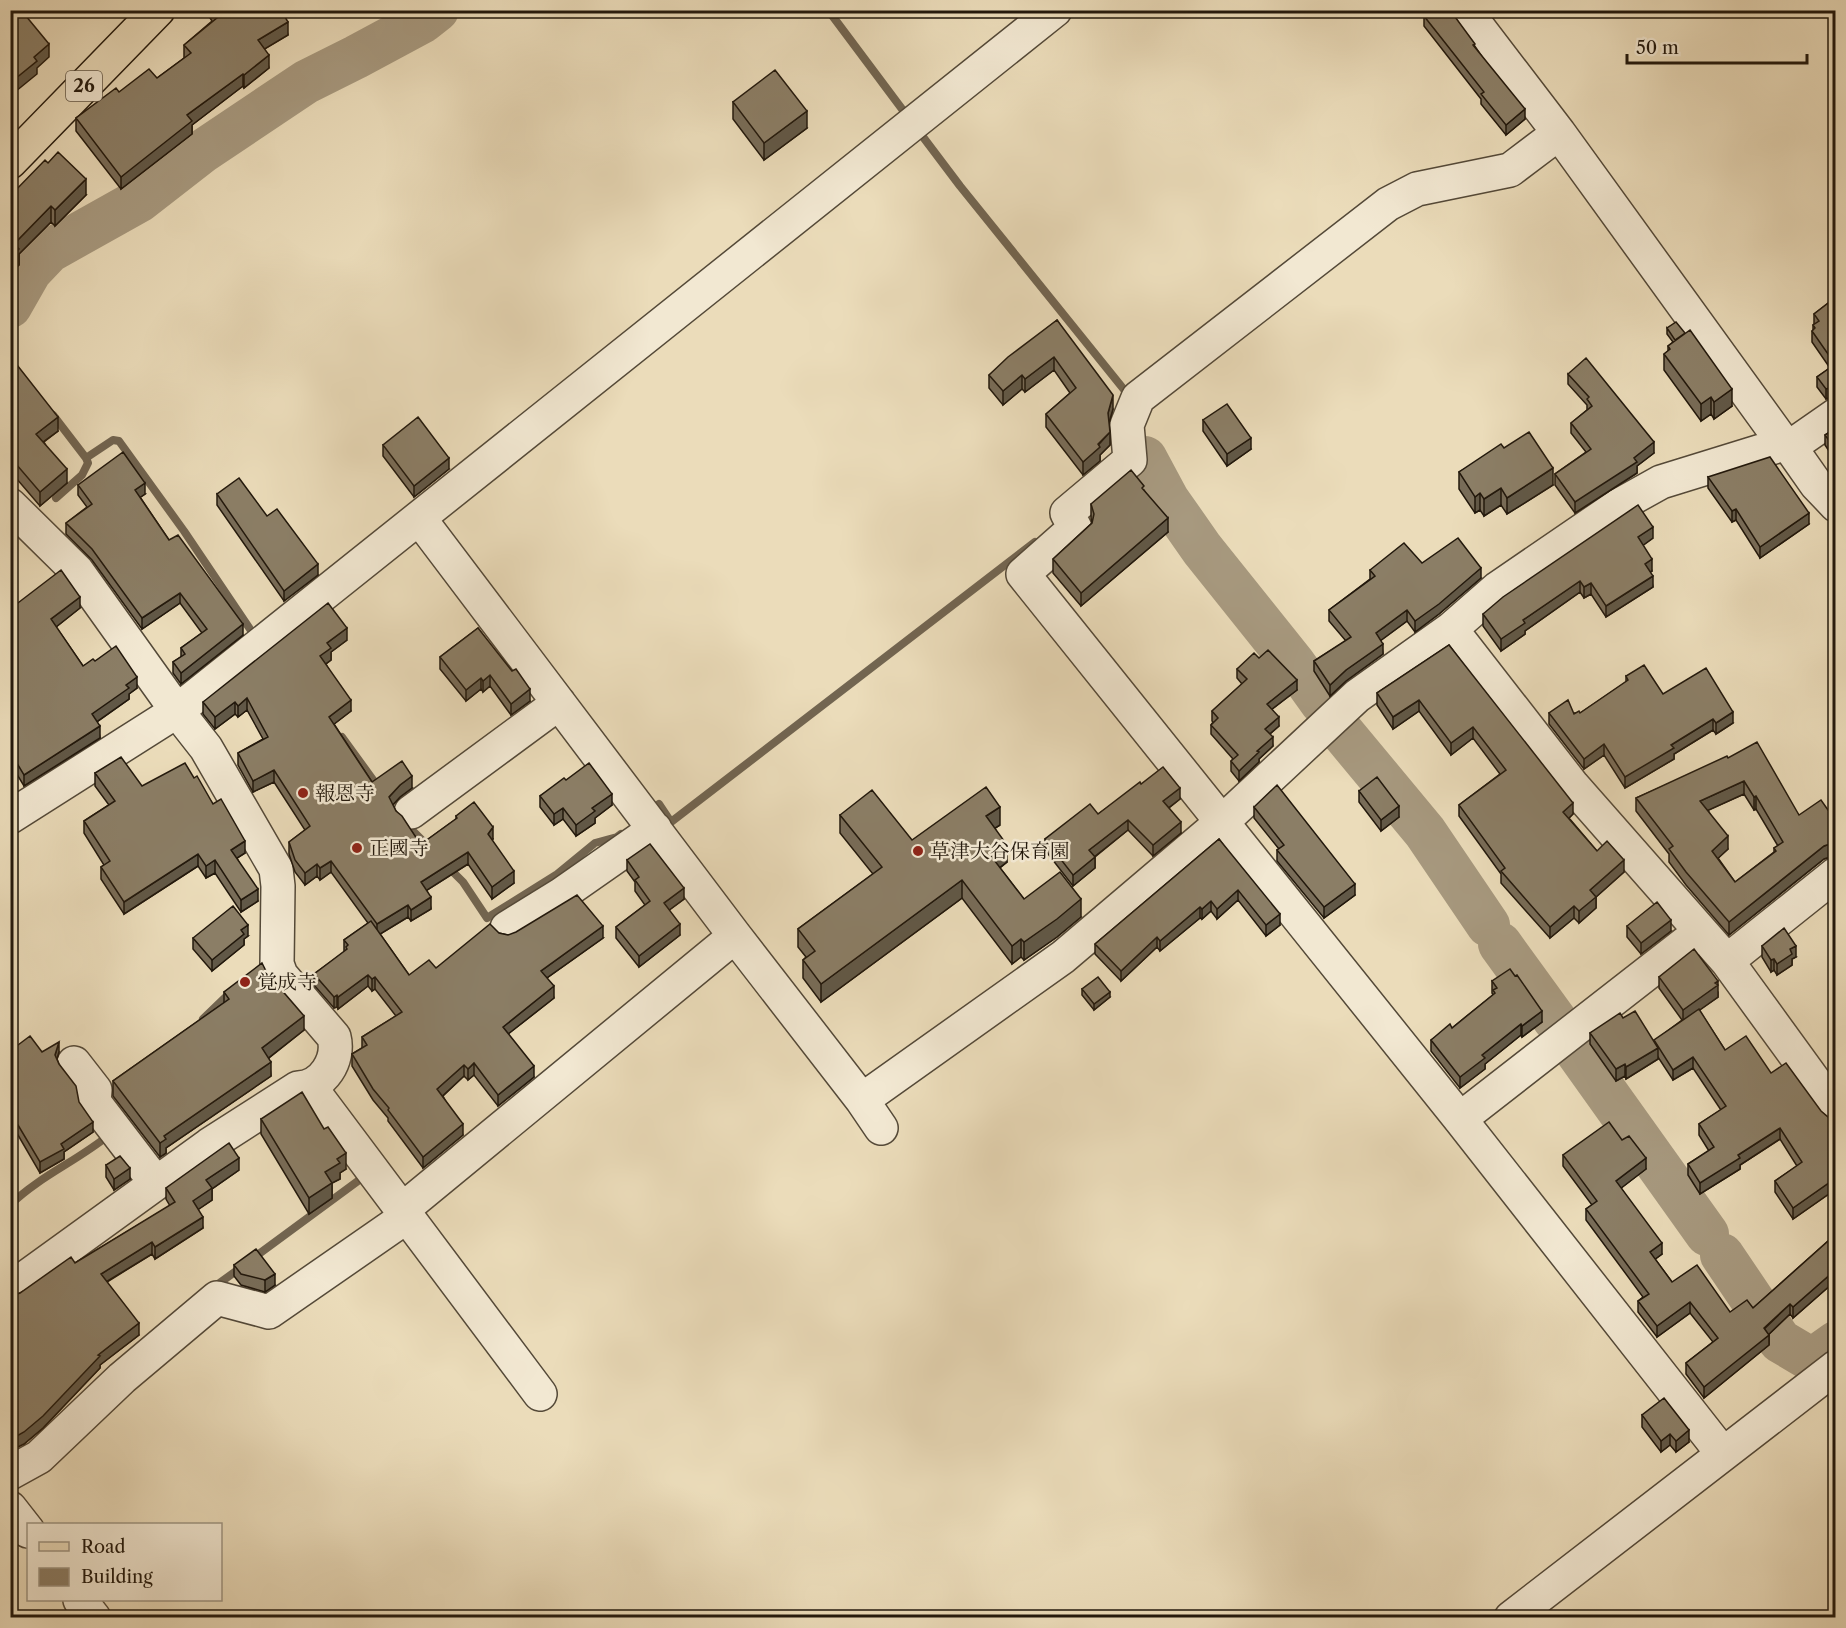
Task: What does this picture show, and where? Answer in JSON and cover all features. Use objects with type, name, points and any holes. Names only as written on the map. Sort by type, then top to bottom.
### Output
[{"type":"main road","name":"26","points":[[10,162],[158,10]]},
{"type":"street","points":[[10,817],[177,711],[1055,10]]},
{"type":"street","points":[[1466,10],[1559,133],[1787,446],[1816,484],[1836,505]]},
{"type":"street","points":[[1559,133],[1510,170],[1417,189],[1388,204],[1138,398],[1127,425],[1130,460],[1067,513],[1076,528],[1023,573],[1460,1119],[1723,1454]]},
{"type":"street","points":[[862,1100],[1063,957],[1222,822],[1357,696],[1451,629],[1498,588],[1618,506],[1661,482],[1787,446],[1836,415]]},
{"type":"street","points":[[10,505],[77,571],[206,748],[276,869],[278,886],[277,964],[281,975],[334,1036],[336,1047],[329,1071],[310,1087],[298,1088],[208,1145],[10,1289]]},
{"type":"street","points":[[418,518],[881,1128]]},
{"type":"street","points":[[1451,629],[1520,721],[1573,786],[1727,962],[1836,1110]]},
{"type":"street","points":[[411,812],[559,703]]},
{"type":"street","points":[[507,928],[562,894],[655,829]]},
{"type":"street","points":[[1727,962],[1836,874]]},
{"type":"street","points":[[1460,1119],[1700,932]]},
{"type":"street","points":[[10,1473],[39,1457],[122,1378],[217,1298],[269,1312],[404,1214],[735,936]]},
{"type":"street","points":[[74,1063],[95,1090],[94,1102],[156,1183]]},
{"type":"street","points":[[310,1087],[540,1394]]},
{"type":"street","points":[[1511,1617],[1836,1367]]},
{"type":"street","points":[[10,1508],[27,1530]]},
{"type":"street","points":[[82,1601],[94,1617]]},
{"type":"building","points":[[10,10],[21,10],[49,44],[34,57],[37,61],[10,83]]},
{"type":"building","points":[[214,10],[281,10],[288,22],[258,40],[269,55],[187,115],[192,121],[121,177],[76,118],[116,88],[119,92],[149,69],[157,78],[191,53],[184,45],[218,17]]},
{"type":"building","points":[[1429,10],[1450,10],[1475,44],[1473,45],[1525,109],[1506,125],[1481,94],[1484,92],[1424,16]]},
{"type":"building","points":[[775,70],[807,111],[764,143],[733,102]]},
{"type":"building","points":[[58,152],[86,179],[55,210],[51,206],[14,244],[19,249],[10,257],[10,196],[45,160],[48,163]]},
{"type":"building","points":[[1836,297],[1836,386],[1826,389],[1817,377],[1835,364],[1812,331],[1815,328],[1813,325],[1819,321],[1814,314]]},
{"type":"building","points":[[1057,320],[1113,395],[1108,413],[1110,432],[1098,444],[1100,447],[1083,462],[1046,414],[1076,388],[1054,357],[1025,379],[1022,375],[1003,391],[989,375],[1008,357]]},
{"type":"building","points":[[1676,322],[1685,333],[1675,340],[1667,328]]},
{"type":"building","points":[[1690,330],[1732,389],[1714,402],[1711,397],[1701,404],[1664,354],[1670,349],[1668,346]]},
{"type":"building","points":[[10,356],[58,417],[36,434],[67,469],[40,492],[10,457]]},
{"type":"building","points":[[1586,358],[1654,442],[1634,458],[1637,462],[1575,502],[1555,474],[1591,449],[1571,423],[1592,406],[1587,399],[1589,397],[1568,374]]},
{"type":"building","points":[[1227,404],[1251,438],[1227,454],[1203,420]]},
{"type":"building","points":[[418,417],[449,458],[414,486],[383,445]]},
{"type":"building","points":[[1836,428],[1836,458],[1831,452],[1835,449],[1825,435]]},
{"type":"building","points":[[1529,432],[1553,468],[1507,498],[1501,488],[1484,499],[1480,493],[1475,497],[1459,472],[1501,444],[1504,448]]},
{"type":"building","points":[[123,452],[145,483],[135,490],[169,540],[178,535],[243,624],[181,673],[173,662],[185,654],[181,648],[207,629],[180,593],[142,618],[92,549],[66,523],[92,504],[78,485]]},
{"type":"building","points":[[1770,457],[1809,513],[1760,547],[1736,509],[1732,511],[1708,477]]},
{"type":"building","points":[[1131,470],[1144,486],[1142,488],[1168,518],[1081,593],[1053,559],[1092,523],[1094,514],[1091,504]]},
{"type":"building","points":[[239,478],[267,516],[277,509],[318,564],[284,591],[217,494]]},
{"type":"building","points":[[1638,505],[1653,527],[1638,537],[1652,559],[1645,564],[1653,576],[1606,606],[1591,583],[1584,587],[1580,581],[1523,620],[1525,623],[1501,639],[1483,614],[1503,597]]},
{"type":"building","points":[[1458,538],[1481,568],[1415,621],[1407,610],[1376,633],[1383,644],[1346,670],[1330,685],[1314,661],[1351,637],[1329,610],[1375,576],[1370,570],[1404,543],[1422,563]]},
{"type":"building","points":[[61,570],[80,597],[51,619],[83,666],[93,659],[95,661],[116,646],[137,677],[126,685],[129,688],[92,714],[100,726],[24,775],[15,760],[10,763],[10,609]]},
{"type":"building","points":[[328,603],[347,628],[327,643],[331,648],[320,656],[351,700],[329,717],[372,782],[402,761],[412,776],[389,797],[396,811],[402,816],[417,839],[421,837],[424,842],[457,818],[456,816],[474,802],[493,827],[488,834],[514,871],[492,887],[468,852],[421,882],[431,897],[411,910],[408,905],[377,924],[331,861],[320,868],[317,864],[305,873],[295,860],[289,842],[310,826],[274,770],[253,781],[238,753],[268,737],[247,698],[238,706],[235,702],[215,717],[203,702]]},
{"type":"building","points":[[478,628],[512,671],[516,669],[530,689],[511,704],[490,675],[483,681],[481,678],[466,690],[440,657]]},
{"type":"building","points":[[1449,645],[1573,803],[1563,812],[1597,851],[1607,841],[1624,860],[1590,890],[1596,897],[1579,911],[1574,906],[1550,927],[1501,871],[1505,868],[1459,805],[1506,770],[1473,727],[1451,743],[1419,700],[1393,717],[1377,693]]},
{"type":"building","points":[[1268,650],[1297,680],[1267,704],[1279,717],[1265,729],[1273,737],[1239,771],[1231,761],[1238,755],[1211,725],[1218,718],[1212,711],[1247,679],[1237,669],[1254,653],[1259,658]]},
{"type":"building","points":[[1644,665],[1663,694],[1706,668],[1733,712],[1716,723],[1713,719],[1671,745],[1674,748],[1625,777],[1604,744],[1584,759],[1549,713],[1568,700],[1574,714],[1579,711],[1580,713],[1628,680],[1626,676]]},
{"type":"building","points":[[1757,742],[1799,815],[1821,800],[1828,810],[1836,806],[1836,843],[1824,846],[1729,922],[1686,872],[1669,849],[1673,846],[1636,798],[1727,756],[1728,758]],"holes":[[[1744,781],[1754,797],[1756,796],[1783,842],[1774,848],[1776,851],[1735,882],[1712,851],[1728,836],[1700,801]]]},
{"type":"building","points":[[121,757],[142,786],[185,763],[194,778],[197,776],[213,804],[221,799],[245,841],[231,850],[258,889],[241,900],[215,860],[206,866],[198,854],[124,902],[101,867],[110,861],[84,821],[115,801],[95,773]]},
{"type":"building","points":[[589,763],[612,794],[592,808],[595,811],[576,825],[563,808],[554,814],[540,796]]},
{"type":"building","points":[[1163,767],[1180,788],[1163,801],[1181,822],[1153,845],[1128,820],[1089,850],[1095,857],[1073,875],[1045,839],[1090,804],[1098,814]]},
{"type":"building","points":[[1377,777],[1399,806],[1381,820],[1359,791]]},
{"type":"building","points":[[1277,785],[1355,884],[1324,907],[1277,850],[1284,845],[1254,807]]},
{"type":"building","points":[[986,787],[1000,807],[986,816],[1007,845],[991,856],[1024,899],[1060,872],[1081,899],[1024,942],[1021,939],[1012,946],[962,880],[821,984],[803,960],[815,951],[798,929],[882,867],[840,815],[872,790],[912,840]]},
{"type":"building","points":[[1219,839],[1280,914],[1266,925],[1238,890],[1217,909],[1211,901],[1202,909],[1200,907],[1160,941],[1157,937],[1121,971],[1095,944]]},
{"type":"building","points":[[650,844],[684,888],[664,903],[680,924],[639,956],[616,927],[650,901],[635,880],[639,877],[627,860]]},
{"type":"building","points":[[577,895],[603,926],[541,971],[554,986],[503,1027],[534,1066],[498,1095],[474,1063],[468,1069],[464,1065],[437,1089],[463,1124],[423,1157],[373,1089],[352,1054],[367,1045],[362,1037],[402,1012],[375,977],[372,979],[368,975],[338,997],[337,995],[334,997],[314,974],[347,949],[348,945],[344,940],[371,921],[409,975],[429,960],[436,968],[490,924],[499,933],[508,935]]},
{"type":"building","points":[[1657,902],[1671,920],[1641,943],[1627,926]]},
{"type":"building","points":[[233,906],[248,925],[241,930],[244,934],[212,960],[193,938]]},
{"type":"building","points":[[1784,928],[1796,946],[1790,949],[1792,954],[1777,964],[1774,959],[1771,960],[1762,946]]},
{"type":"building","points":[[1694,949],[1718,981],[1715,983],[1718,985],[1683,1010],[1659,977]]},
{"type":"building","points":[[262,963],[267,973],[304,1016],[262,1048],[271,1062],[164,1136],[166,1139],[160,1143],[113,1081],[229,999],[224,992]]},
{"type":"building","points":[[1510,969],[1515,976],[1517,975],[1542,1011],[1522,1026],[1521,1024],[1482,1055],[1485,1058],[1460,1077],[1431,1040],[1450,1024],[1452,1028],[1495,993],[1493,990],[1497,988],[1492,981]]},
{"type":"building","points":[[1098,977],[1110,992],[1094,1004],[1082,989]]},
{"type":"building","points":[[1836,982],[1836,992],[1830,985]]},
{"type":"building","points":[[1699,1009],[1725,1050],[1746,1036],[1771,1073],[1786,1063],[1821,1111],[1828,1117],[1836,1118],[1836,1183],[1833,1180],[1793,1208],[1775,1181],[1802,1162],[1780,1128],[1738,1155],[1740,1158],[1700,1183],[1688,1164],[1714,1147],[1699,1124],[1726,1106],[1693,1057],[1673,1070],[1654,1040]]},
{"type":"building","points":[[1635,1011],[1658,1048],[1626,1067],[1625,1064],[1616,1069],[1590,1033],[1620,1013],[1623,1018]]},
{"type":"building","points":[[1836,1034],[1836,1048],[1830,1037]]},
{"type":"building","points":[[30,1036],[42,1052],[59,1042],[55,1055],[76,1086],[79,1102],[93,1122],[61,1144],[64,1149],[40,1162],[10,1116],[10,1070],[17,1065],[10,1056],[10,1051]]},
{"type":"building","points":[[302,1092],[324,1129],[328,1127],[346,1153],[337,1159],[340,1163],[325,1172],[332,1183],[309,1198],[261,1119]]},
{"type":"building","points":[[1609,1122],[1622,1140],[1629,1136],[1646,1158],[1616,1181],[1662,1243],[1650,1252],[1672,1282],[1697,1265],[1730,1312],[1747,1300],[1753,1308],[1836,1234],[1836,1275],[1833,1272],[1793,1307],[1790,1304],[1764,1328],[1769,1335],[1704,1387],[1686,1363],[1718,1338],[1690,1302],[1657,1326],[1638,1301],[1649,1294],[1586,1209],[1597,1201],[1563,1155]]},
{"type":"building","points":[[229,1143],[239,1158],[206,1180],[212,1188],[193,1201],[203,1217],[155,1247],[152,1242],[101,1274],[139,1323],[98,1355],[100,1356],[43,1416],[10,1440],[10,1296],[20,1293],[71,1257],[75,1263],[175,1202],[166,1188]]},
{"type":"building","points":[[120,1156],[130,1168],[114,1179],[106,1165]]},
{"type":"building","points":[[256,1249],[275,1274],[265,1280],[241,1274],[234,1265]]},
{"type":"building","points":[[1664,1398],[1689,1430],[1676,1441],[1670,1434],[1661,1441],[1642,1415]]},
{"type":"waterway","points":[[10,306],[30,271],[49,251],[140,200],[203,151],[306,82],[423,21],[437,10]]},
{"type":"waterway","points":[[828,10],[908,117]]},
{"type":"waterway","points":[[917,129],[960,186],[1130,397]]},
{"type":"waterway","points":[[53,415],[86,458],[113,440],[119,441],[184,531],[256,638]]},
{"type":"waterway","points":[[56,498],[82,475],[88,463],[86,458]]},
{"type":"waterway","points":[[1145,458],[1167,499],[1202,549],[1294,664],[1322,703]]},
{"type":"waterway","points":[[650,811],[659,804],[671,822],[1035,542]]},
{"type":"waterway","points":[[1342,732],[1425,832],[1488,925]]},
{"type":"waterway","points":[[342,737],[379,788]]},
{"type":"waterway","points":[[406,824],[425,843]]},
{"type":"waterway","points":[[448,867],[463,882],[487,918],[556,875],[595,843],[621,834]]},
{"type":"waterway","points":[[1500,944],[1555,1020]]},
{"type":"waterway","points":[[203,1019],[231,992]]},
{"type":"waterway","points":[[1575,1049],[1707,1234]]},
{"type":"waterway","points":[[10,1205],[34,1185],[109,1135]]},
{"type":"waterway","points":[[252,1259],[362,1178],[358,1174]]},
{"type":"waterway","points":[[1722,1255],[1780,1341],[1812,1360],[1836,1343]]},
{"type":"waterway","points":[[214,1287],[243,1266]]},
{"type":"place","name":"報恩寺","points":[[303,793]]},
{"type":"place","name":"正國寺","points":[[357,848]]},
{"type":"place","name":"草津大谷保育園","points":[[918,851]]},
{"type":"place","name":"覚成寺","points":[[245,982]]}]
